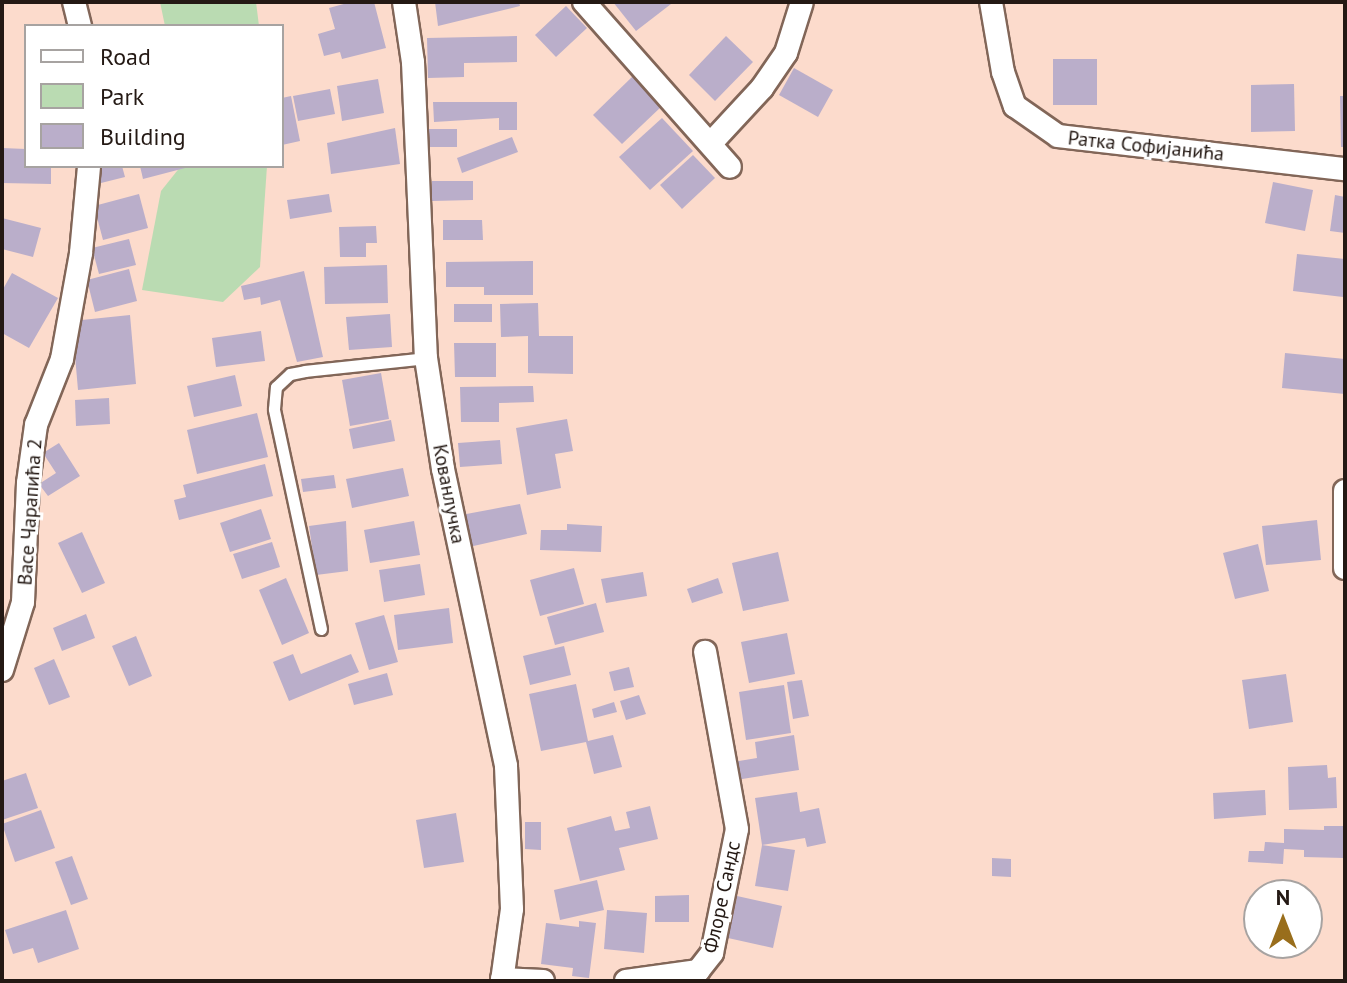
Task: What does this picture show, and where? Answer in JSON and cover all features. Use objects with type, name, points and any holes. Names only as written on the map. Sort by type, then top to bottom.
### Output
[{"type":"street","points":[[74,2],[80,24]]},
{"type":"street","name":"Кованлучка","points":[[404,2],[413,62],[426,358],[443,469],[506,766],[512,909],[502,980]]},
{"type":"street","points":[[584,2],[712,142],[730,167]]},
{"type":"street","points":[[712,142],[762,88],[786,53],[802,2]]},
{"type":"street","name":"Ратка Софијанића","points":[[991,2],[1003,72],[1015,106],[1058,136],[1345,169]]},
{"type":"street","name":"Васе Чарапића 2","points":[[2,670],[23,602],[28,483],[36,425],[62,359],[81,253],[89,168]]},
{"type":"street","points":[[1345,491],[1345,568]]},
{"type":"street","points":[[2,593],[23,602]]},
{"type":"street","name":"Флоре Сандс","points":[[626,981],[698,971],[712,953],[737,829],[705,652]]},
{"type":"street","points":[[502,980],[543,981]]},
{"type":"lane","points":[[321,629],[274,409],[276,387],[290,374],[305,371],[426,358]]},
{"type":"green space","points":[[160,2],[256,2],[259,24],[165,24]]},
{"type":"green space","points":[[179,168],[267,168],[260,267],[223,302],[142,290],[161,191]]},
{"type":"building","points":[[351,2],[374,2],[386,48],[342,59],[340,52],[324,56],[318,34],[335,29],[329,8]]},
{"type":"building","points":[[435,2],[519,2],[520,6],[438,26]]},
{"type":"building","points":[[613,2],[670,2],[671,4],[636,31]]},
{"type":"building","points":[[566,6],[587,28],[556,57],[535,35]]},
{"type":"building","points":[[517,36],[517,62],[464,63],[464,77],[428,78],[427,38]]},
{"type":"building","points":[[726,36],[753,62],[715,101],[689,75]]},
{"type":"building","points":[[1053,59],[1097,59],[1097,105],[1053,105]]},
{"type":"building","points":[[794,68],[833,90],[818,117],[779,95]]},
{"type":"building","points":[[633,76],[662,106],[622,144],[593,115]]},
{"type":"building","points":[[378,79],[384,113],[342,121],[337,86]]},
{"type":"building","points":[[1294,84],[1295,131],[1251,132],[1251,85]]},
{"type":"building","points":[[330,89],[335,114],[298,121],[293,96]]},
{"type":"building","points":[[291,96],[300,141],[284,145],[284,98]]},
{"type":"building","points":[[1340,96],[1345,96],[1345,147],[1341,147]]},
{"type":"building","points":[[433,102],[517,102],[517,130],[499,130],[499,118],[434,122]]},
{"type":"building","points":[[662,118],[693,151],[650,190],[619,157]]},
{"type":"building","points":[[395,128],[400,164],[331,174],[327,143]]},
{"type":"building","points":[[428,129],[457,129],[457,147],[428,147]]},
{"type":"building","points":[[512,137],[518,152],[462,173],[457,158]]},
{"type":"building","points":[[2,148],[24,149],[24,168],[51,168],[51,184],[2,183]]},
{"type":"building","points":[[693,155],[715,178],[682,209],[660,185]]},
{"type":"building","points":[[93,168],[123,168],[125,177],[97,184]]},
{"type":"building","points":[[140,168],[185,168],[143,179]]},
{"type":"building","points":[[432,181],[473,181],[473,200],[432,201]]},
{"type":"building","points":[[1273,182],[1313,190],[1305,231],[1265,223]]},
{"type":"building","points":[[139,194],[148,228],[103,240],[94,206]]},
{"type":"building","points":[[329,194],[332,212],[290,219],[287,200]]},
{"type":"building","points":[[1335,195],[1345,197],[1345,233],[1330,231]]},
{"type":"building","points":[[2,218],[41,228],[33,257],[2,249]]},
{"type":"building","points":[[443,220],[482,220],[483,240],[443,240]]},
{"type":"building","points":[[376,226],[377,243],[366,243],[366,257],[340,257],[339,227]]},
{"type":"building","points":[[129,239],[136,265],[99,274],[92,248]]},
{"type":"building","points":[[1297,254],[1345,259],[1343,297],[1293,291]]},
{"type":"building","points":[[533,261],[533,295],[484,295],[484,287],[446,287],[446,262]]},
{"type":"building","points":[[387,265],[388,303],[325,304],[324,267]]},
{"type":"building","points":[[129,269],[137,301],[95,312],[87,280]]},
{"type":"building","points":[[304,271],[323,357],[297,362],[280,300],[261,305],[260,297],[244,300],[241,286]]},
{"type":"building","points":[[12,273],[58,298],[29,348],[2,333],[2,291]]},
{"type":"building","points":[[538,303],[539,336],[573,336],[573,374],[528,373],[528,336],[501,337],[500,304]]},
{"type":"building","points":[[454,304],[492,304],[492,322],[454,322]]},
{"type":"building","points":[[390,314],[392,347],[349,350],[346,317]]},
{"type":"building","points":[[130,315],[136,384],[78,390],[72,321]]},
{"type":"building","points":[[261,331],[265,361],[216,367],[212,338]]},
{"type":"building","points":[[454,343],[496,343],[496,377],[455,377]]},
{"type":"building","points":[[1285,353],[1345,359],[1345,394],[1282,388]]},
{"type":"building","points":[[381,373],[389,419],[350,426],[342,380]]},
{"type":"building","points":[[235,375],[242,406],[194,417],[187,386]]},
{"type":"building","points":[[533,386],[534,402],[499,403],[499,422],[461,422],[460,387]]},
{"type":"building","points":[[109,398],[110,424],[76,426],[75,400]]},
{"type":"building","points":[[257,413],[268,457],[197,474],[187,430]]},
{"type":"building","points":[[567,419],[573,451],[555,454],[561,488],[527,495],[516,428]]},
{"type":"building","points":[[391,420],[395,441],[353,449],[349,429]]},
{"type":"building","points":[[500,440],[502,464],[460,467],[458,443]]},
{"type":"building","points":[[59,443],[80,476],[48,496],[39,484],[56,473],[43,453]]},
{"type":"building","points":[[265,464],[273,496],[179,520],[174,500],[186,497],[183,485]]},
{"type":"building","points":[[403,468],[409,496],[352,508],[346,479]]},
{"type":"building","points":[[334,475],[336,488],[303,492],[301,479]]},
{"type":"building","points":[[520,504],[527,534],[469,547],[461,515]]},
{"type":"building","points":[[261,509],[271,539],[230,552],[220,523]]},
{"type":"building","points":[[1317,520],[1321,560],[1266,565],[1262,526]]},
{"type":"building","points":[[346,521],[348,571],[316,575],[309,526]]},
{"type":"building","points":[[414,521],[420,555],[370,563],[364,530]]},
{"type":"building","points":[[567,524],[602,526],[601,552],[540,550],[541,530],[567,530]]},
{"type":"building","points":[[82,532],[105,583],[82,593],[58,543]]},
{"type":"building","points":[[272,542],[280,567],[242,579],[233,554]]},
{"type":"building","points":[[1258,544],[1269,591],[1235,599],[1223,553]]},
{"type":"building","points":[[778,552],[789,601],[743,611],[732,563]]},
{"type":"building","points":[[420,564],[425,595],[384,602],[379,570]]},
{"type":"building","points":[[574,568],[584,604],[540,616],[530,580]]},
{"type":"building","points":[[643,572],[647,596],[606,603],[601,579]]},
{"type":"building","points":[[286,578],[309,633],[282,645],[259,590]]},
{"type":"building","points":[[718,578],[723,593],[692,603],[687,589]]},
{"type":"building","points":[[596,603],[604,632],[555,645],[547,617]]},
{"type":"building","points":[[449,608],[453,643],[398,650],[394,615]]},
{"type":"building","points":[[86,614],[95,638],[62,651],[53,628]]},
{"type":"building","points":[[384,615],[398,662],[369,670],[355,623]]},
{"type":"building","points":[[787,633],[795,674],[749,683],[741,642]]},
{"type":"building","points":[[136,636],[152,676],[129,686],[112,646]]},
{"type":"building","points":[[564,646],[571,675],[530,685],[523,656]]},
{"type":"building","points":[[293,654],[301,674],[351,654],[359,672],[289,701],[273,662]]},
{"type":"building","points":[[54,659],[70,697],[49,705],[34,668]]},
{"type":"building","points":[[629,667],[634,687],[614,691],[609,672]]},
{"type":"building","points":[[387,673],[393,695],[354,705],[348,684]]},
{"type":"building","points":[[1286,674],[1293,722],[1249,729],[1242,680]]},
{"type":"building","points":[[802,680],[809,716],[793,719],[787,682]]},
{"type":"building","points":[[576,684],[588,741],[613,735],[622,767],[594,774],[586,742],[541,751],[529,694]]},
{"type":"building","points":[[784,685],[791,733],[746,740],[739,692]]},
{"type":"building","points":[[639,695],[646,714],[626,720],[620,701]]},
{"type":"building","points":[[614,702],[617,712],[594,718],[592,709]]},
{"type":"building","points":[[794,735],[799,770],[736,780],[733,762],[757,758],[755,742]]},
{"type":"building","points":[[1327,765],[1328,778],[1336,777],[1337,808],[1289,810],[1288,767]]},
{"type":"building","points":[[26,773],[38,808],[2,820],[2,781]]},
{"type":"building","points":[[1265,790],[1266,815],[1214,819],[1213,793]]},
{"type":"building","points":[[797,792],[800,812],[819,808],[826,843],[807,847],[805,838],[762,845],[755,798]]},
{"type":"building","points":[[650,806],[658,839],[619,848],[625,870],[580,881],[567,828],[611,816],[615,831],[630,828],[626,812]]},
{"type":"building","points":[[41,810],[55,848],[15,862],[2,824]]},
{"type":"building","points":[[456,813],[464,862],[424,868],[416,820]]},
{"type":"building","points":[[525,822],[541,822],[541,850],[525,849]]},
{"type":"building","points":[[1324,826],[1345,826],[1345,858],[1304,857],[1304,850],[1284,849],[1283,864],[1248,862],[1249,851],[1264,851],[1265,842],[1284,843],[1284,829],[1324,830]]},
{"type":"building","points":[[762,845],[795,850],[788,891],[755,886]]},
{"type":"building","points":[[72,856],[88,899],[71,905],[55,862]]},
{"type":"building","points":[[992,858],[1011,859],[1011,877],[992,876]]},
{"type":"building","points":[[597,880],[604,910],[560,920],[554,890]]},
{"type":"building","points":[[689,895],[689,922],[655,922],[655,896]]},
{"type":"building","points":[[737,896],[782,906],[773,948],[728,938]]},
{"type":"building","points":[[66,910],[79,949],[38,963],[33,948],[13,954],[5,930]]},
{"type":"building","points":[[607,910],[647,913],[644,953],[604,949]]},
{"type":"building","points":[[579,921],[596,923],[589,978],[572,976],[573,968],[541,964],[546,923],[579,927]]}]
